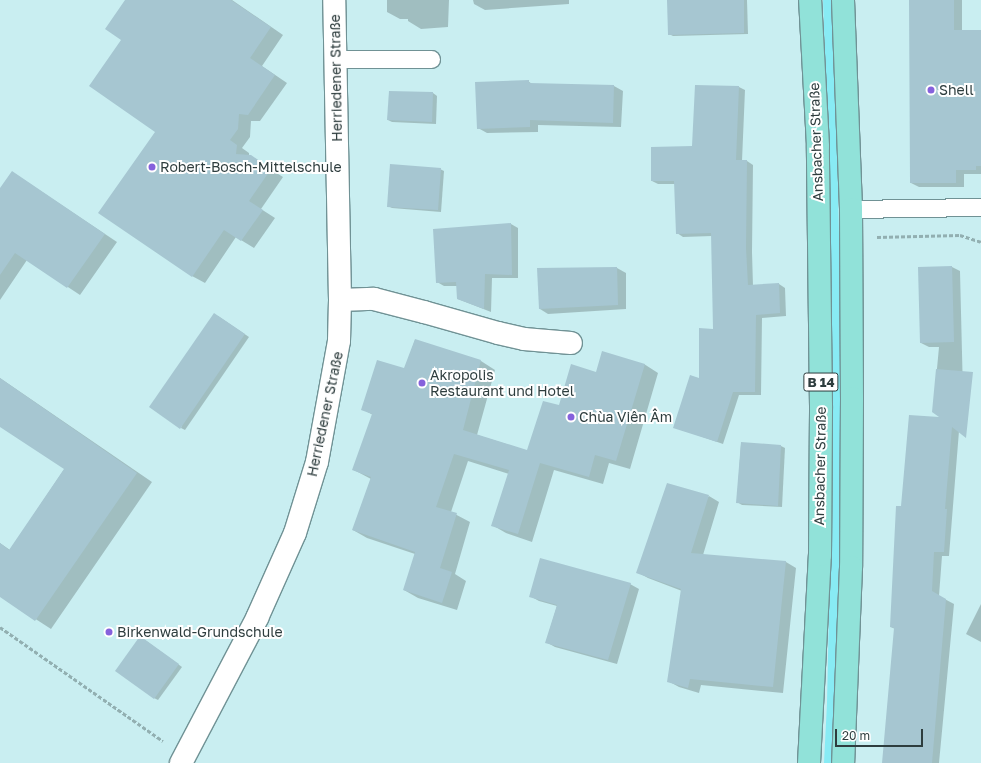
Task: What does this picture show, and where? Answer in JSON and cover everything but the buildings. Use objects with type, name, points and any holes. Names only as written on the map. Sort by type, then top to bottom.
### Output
[{"type":"main road","name":"Ansbacher Straße","points":[[809,763],[820,555],[821,406],[818,146],[810,0]]},
{"type":"main road","name":"B 14","points":[[843,0],[851,238],[851,567],[843,763]]},
{"type":"street","name":"Herriedener Straße","points":[[183,760],[257,618],[295,533],[317,462],[340,341],[334,0]]},
{"type":"street","points":[[340,300],[374,299],[524,339],[571,342]]},
{"type":"lane","points":[[336,59],[430,58]]},
{"type":"lane","points":[[850,209],[981,207]]},
{"type":"path","points":[[851,238],[960,235],[981,242]]},
{"type":"path","points":[[0,627],[183,760]]},
{"type":"shaded area","points":[[823,0],[831,0],[837,139],[841,330],[839,572],[832,763],[824,763],[827,703],[832,473],[830,207]]},
{"type":"place","name":"Shell","points":[[931,90]]},
{"type":"place","name":"Robert-Bosch-Mittelschule","points":[[152,167]]},
{"type":"place","name":"Akropolis Restaurant und Hotel","points":[[422,383]]},
{"type":"place","name":"Chùa Viên Âm","points":[[571,417]]},
{"type":"place","name":"Birkenwald-Grundschule","points":[[109,632]]}]
